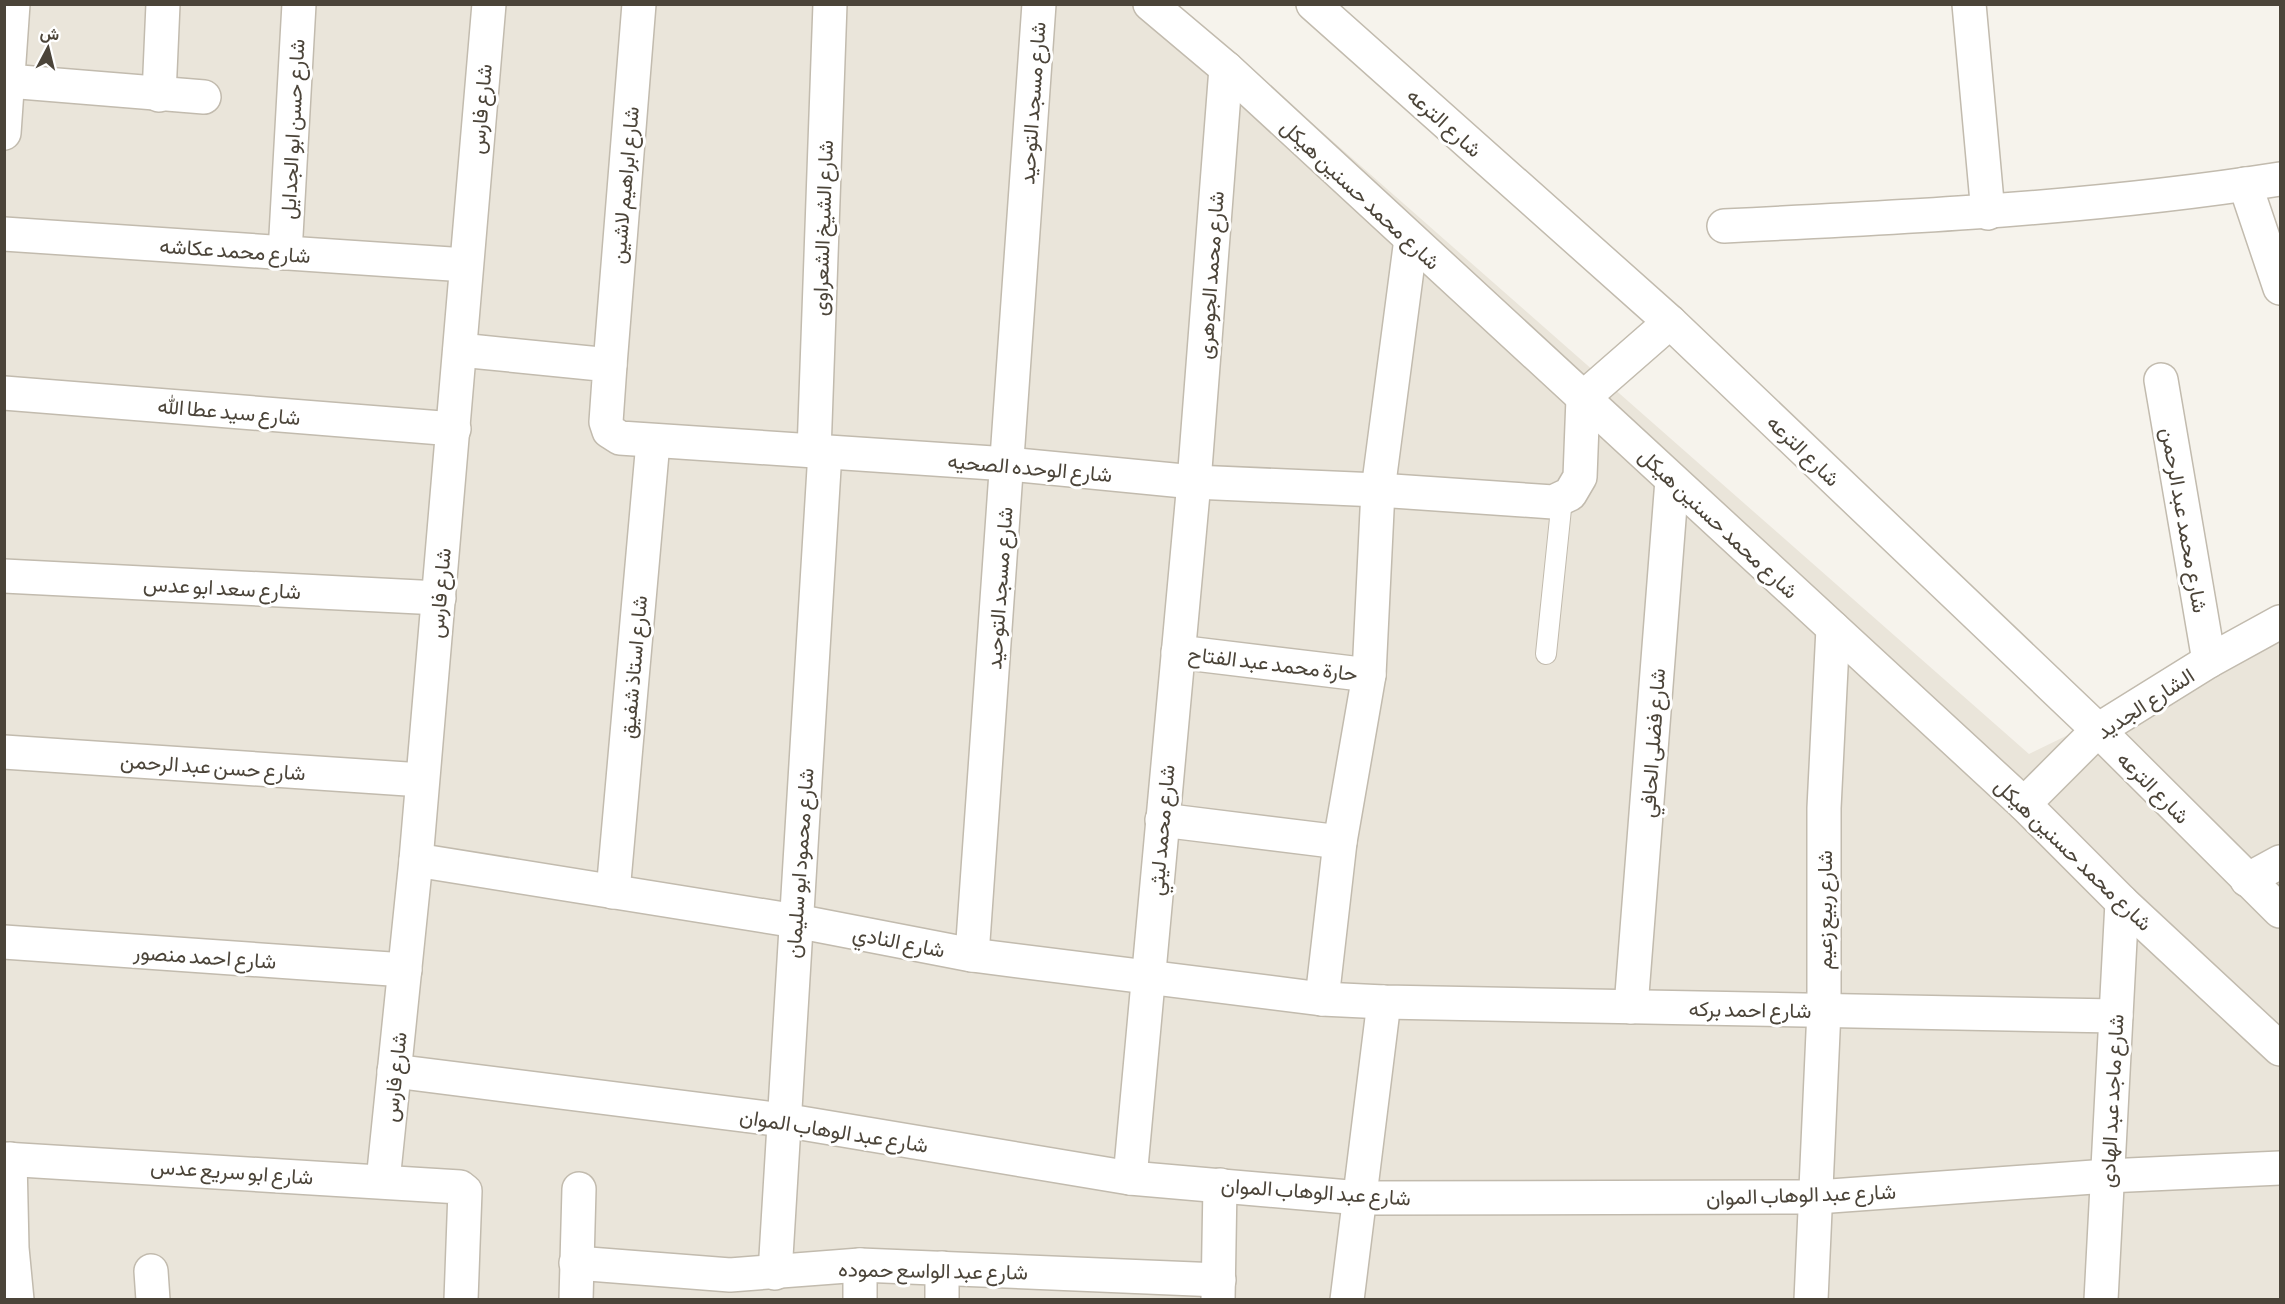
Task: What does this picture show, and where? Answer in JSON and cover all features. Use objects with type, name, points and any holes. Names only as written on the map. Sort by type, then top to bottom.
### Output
[{"type":"street","points":[[4,134],[13,4]]},
{"type":"street","points":[[159,95],[163,4]]},
{"type":"street","name":"شارع حسن ابو الجدايل","points":[[285,253],[299,4]]},
{"type":"street","name":"شارع فارس","points":[[383,1181],[416,860],[489,4]]},
{"type":"street","name":"شارع ابراهيم لاشين","points":[[610,365],[639,4]]},
{"type":"street","name":"شارع الشيخ الشعراوى","points":[[820,452],[830,4]]},
{"type":"street","name":"شارع محمد حسنين هيكل","points":[[1150,4],[1226,68],[2024,804],[2122,902],[2280,1049]]},
{"type":"street","name":"شارع الترعه","points":[[1313,4],[1670,322],[2098,730],[2280,911]]},
{"type":"street","points":[[1969,4],[1988,213]]},
{"type":"street","name":"شارع مسجد التوحيد","points":[[972,955],[1008,464],[1032,6]]},
{"type":"street","name":"شارع محمد الجوهرى","points":[[1194,482],[1226,68]]},
{"type":"street","points":[[8,81],[204,97]]},
{"type":"street","points":[[1724,226],[1988,213],[2280,179]]},
{"type":"street","points":[[2245,184],[2280,288]]},
{"type":"street","name":"شارع محمد عكاشه","points":[[4,234],[466,266]]},
{"type":"street","points":[[1322,999],[1340,842],[1369,675],[1378,490],[1411,239]]},
{"type":"street","points":[[1562,499],[1576,486],[1580,477],[1583,398],[1670,322]]},
{"type":"street","points":[[460,350],[610,365]]},
{"type":"street","name":"شارع الوحده الصحيه","points":[[610,365],[606,422],[609,431],[620,438],[1008,464],[1194,482],[1378,490],[1553,502],[1562,499]]},
{"type":"street","name":"شارع محمد عبد الرحمن","points":[[2161,380],[2209,661]]},
{"type":"street","name":"شارع سيد عطا الله","points":[[4,393],[454,429]]},
{"type":"street","name":"شارع استاذ شفيق","points":[[613,892],[653,442]]},
{"type":"street","name":"شارع محمود ابو سليمان","points":[[775,1274],[820,452]]},
{"type":"street","name":"شارع فضلى الحافي","points":[[1631,1007],[1672,480]]},
{"type":"street","name":"شارع محمد ليثي","points":[[1130,1178],[1194,482]]},
{"type":"street","name":"شارع سعد ابو عدس","points":[[4,576],[439,598]]},
{"type":"street","name":"الشارع الجديد","points":[[2024,804],[2098,730],[2209,661],[2280,622]]},
{"type":"street","name":"شارع ربيع زعيم","points":[[1811,1299],[1824,1010],[1824,808],[1833,628]]},
{"type":"street","name":"حارة محمد عبد الفتاح","points":[[1178,652],[1369,675]]},
{"type":"street","name":"شارع حسن عبد الرحمن","points":[[4,752],[423,780]]},
{"type":"street","points":[[1162,820],[1340,842]]},
{"type":"street","name":"شارع النادي","points":[[416,860],[796,921],[972,955],[1147,979],[1322,999],[1384,1002]]},
{"type":"street","points":[[2247,880],[2280,861]]},
{"type":"street","name":"شارع ماجد عبد الهادى","points":[[2101,1299],[2122,902]]},
{"type":"street","name":"شارع احمد منصور","points":[[4,942],[405,970]]},
{"type":"street","points":[[1347,1299],[1384,1002]]},
{"type":"street","name":"شارع احمد بركه","points":[[1384,1002],[2116,1016]]},
{"type":"street","name":"شارع عبد الوهاب الموان","points":[[394,1071],[783,1120],[1130,1178],[1360,1198],[1817,1197],[2107,1176],[2280,1168]]},
{"type":"street","points":[[7,1159],[17,1299]]},
{"type":"street","name":"شارع ابو سريع عدس","points":[[7,1159],[460,1187],[465,1191],[461,1299]]},
{"type":"street","points":[[1218,1290],[1220,1185]]},
{"type":"street","points":[[576,1299],[579,1189]]},
{"type":"street","name":"شارع عبد الواسع حموده","points":[[576,1263],[731,1287],[775,1274],[860,1265],[942,1284],[1218,1290]]},
{"type":"street","points":[[860,1265],[860,1299]]},
{"type":"lane","points":[[1546,654],[1562,499]]},
{"type":"shaded area","points":[[5,5],[1178,5],[2029,754],[2280,632],[2280,1299],[5,1300]]}]
